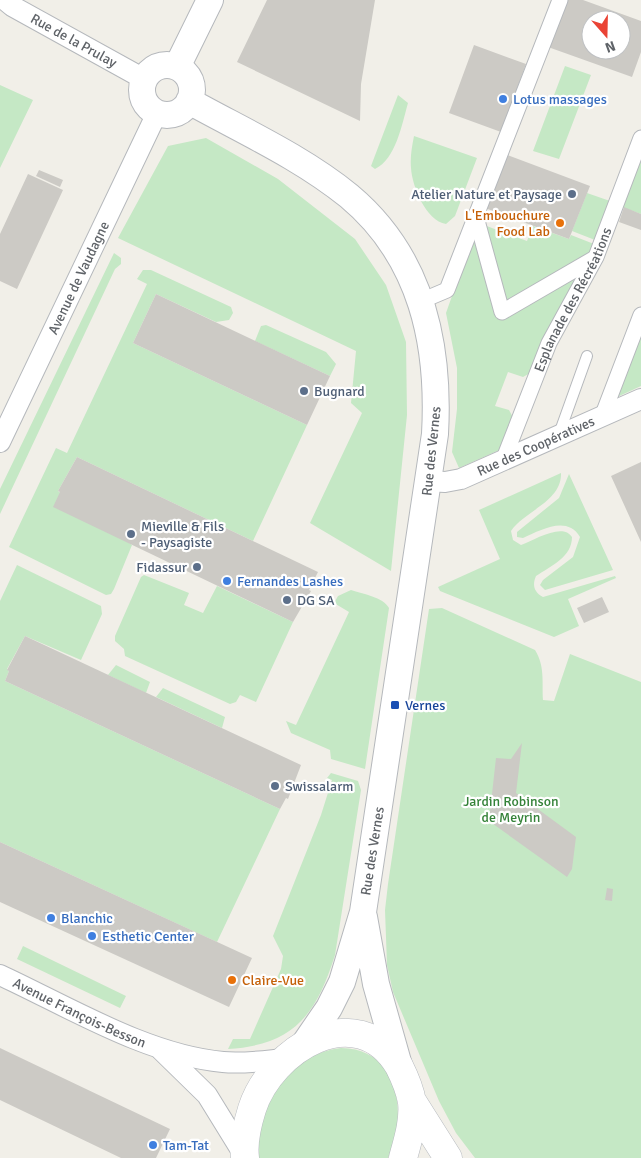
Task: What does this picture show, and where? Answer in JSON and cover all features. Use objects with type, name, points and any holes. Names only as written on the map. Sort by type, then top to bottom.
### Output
[{"type":"main road","points":[[244,1156],[246,1130],[256,1096],[268,1076],[294,1051],[345,1033],[368,1037],[384,1047],[401,1070],[412,1101],[448,1158]]},
{"type":"main road","points":[[403,1158],[409,1136],[412,1101]]},
{"type":"street","name":"Rue de la Prulay","points":[[5,0],[12,6],[144,79]]},
{"type":"street","points":[[177,67],[210,0]]},
{"type":"street","points":[[421,301],[447,290],[560,0]]},
{"type":"street","points":[[162,65],[177,67],[190,79],[192,90],[189,101],[175,114],[156,113],[143,98],[144,79],[149,72],[162,65]]},
{"type":"street","name":"Rue des Vernes","points":[[189,101],[287,154],[349,196],[383,233],[421,301],[431,337],[436,382],[434,434],[428,480],[363,912],[342,982],[329,1008],[294,1051]]},
{"type":"street","name":"Avenue de Vaudagne","points":[[0,442],[156,113]]},
{"type":"street","name":"Esplanade des Récréations","points":[[503,461],[549,343],[596,257],[641,138]]},
{"type":"street","points":[[476,217],[502,312],[596,257]]},
{"type":"street","points":[[602,417],[641,315]]},
{"type":"street","name":"Rue des Coopératives","points":[[428,480],[445,482],[461,480],[641,399]]},
{"type":"street","name":"Rue des Vernes","points":[[363,912],[376,984],[401,1070]]},
{"type":"street","name":"Avenue François-Besson","points":[[0,975],[160,1049],[221,1062],[294,1051]]},
{"type":"street","name":"Avenue François-Besson","points":[[160,1049],[207,1095],[244,1156]]},
{"type":"lane","points":[[558,435],[587,356]]},
{"type":"green space","points":[[565,66],[591,75],[559,159],[533,151]]},
{"type":"green space","points":[[0,85],[33,100],[0,168]]},
{"type":"green space","points":[[398,95],[408,103],[397,140],[388,157],[375,169],[371,166]]},
{"type":"green space","points":[[414,136],[477,158],[455,216],[446,224],[432,217],[417,193],[411,164]]},
{"type":"green space","points":[[206,138],[278,179],[355,239],[386,285],[406,342],[407,415],[391,571],[310,523],[362,413],[351,403],[356,351],[118,238],[168,146]]},
{"type":"green space","points":[[641,149],[641,214],[619,206]]},
{"type":"green space","points":[[587,193],[610,201],[595,240],[572,231]]},
{"type":"green space","points":[[484,225],[527,241],[533,226],[569,239],[571,235],[594,244],[532,372],[523,377],[508,372],[495,406],[509,410],[515,421],[504,448],[459,468],[452,452],[457,409],[457,368],[446,313],[476,228]]},
{"type":"green space","points":[[114,253],[121,258],[121,264],[115,269],[0,514],[0,489]]},
{"type":"green space","points":[[143,270],[151,270],[231,307],[233,313],[229,320],[216,322],[156,294],[133,343],[307,425],[253,541],[77,457],[58,491],[132,545],[114,589],[111,594],[106,595],[9,547],[56,448],[67,453],[147,284],[137,279]]},
{"type":"green space","points":[[266,325],[326,352],[336,364],[330,376],[255,341],[261,326]]},
{"type":"green space","points":[[641,331],[641,386],[615,398]]},
{"type":"green space","points":[[561,473],[560,483],[549,499],[524,518],[511,531],[513,540],[521,545],[540,536],[555,532],[562,531],[572,537],[571,544],[565,555],[554,565],[536,576],[535,588],[543,597],[615,576],[616,578],[568,599],[579,626],[554,637],[440,591],[438,587],[500,559],[479,510]]},
{"type":"green space","points":[[569,474],[613,570],[545,590],[540,585],[543,580],[573,557],[580,537],[575,530],[561,526],[546,528],[523,538],[517,537],[517,532],[559,498]]},
{"type":"green space","points":[[17,565],[101,606],[102,614],[81,660],[25,636],[7,669],[9,671],[5,681],[280,809],[217,942],[0,842],[0,601]]},
{"type":"green space","points":[[144,575],[189,593],[184,605],[203,613],[217,586],[293,622],[256,702],[240,695],[236,702],[230,704],[125,656],[124,649],[115,641],[115,636],[141,577]]},
{"type":"green space","points":[[351,590],[378,599],[389,608],[365,769],[331,759],[330,750],[291,733],[286,721],[296,725],[349,612],[334,603],[338,596]]},
{"type":"green space","name":"Jardin Robinson de Meyrin","points":[[442,608],[535,650],[542,668],[543,700],[554,701],[570,654],[641,682],[641,1158],[475,1158],[456,1133],[439,1101],[393,992],[387,965],[385,910],[388,884],[429,609]]},
{"type":"green space","points":[[116,665],[150,682],[146,693],[108,675]]},
{"type":"green space","points":[[163,688],[225,717],[222,728],[156,697]]},
{"type":"green space","points":[[331,773],[358,781],[361,790],[335,955],[328,976],[310,1010],[299,1023],[286,1033],[270,1041],[228,1049],[233,1039],[250,1039],[281,969],[283,956],[273,936],[321,815],[332,780],[327,778]]},
{"type":"green space","points":[[23,946],[126,996],[120,1008],[17,959]]},
{"type":"green space","points":[[341,1048],[361,1051],[376,1059],[387,1072],[394,1087],[397,1104],[397,1122],[394,1141],[388,1158],[259,1158],[259,1139],[263,1121],[279,1086],[291,1072],[305,1061],[322,1052]]},
{"type":"building","points":[[267,0],[375,0],[361,84],[360,121],[237,62]]},
{"type":"building","points":[[566,0],[583,0],[611,10],[581,10],[581,59],[548,47]]},
{"type":"building","points":[[631,17],[641,21],[641,52],[632,77],[584,60],[631,60]]},
{"type":"building","points":[[474,45],[526,64],[501,132],[449,113]]},
{"type":"building","points":[[505,154],[590,186],[569,239],[485,208]]},
{"type":"building","points":[[39,170],[63,180],[60,187],[36,176]]},
{"type":"building","points":[[28,174],[63,190],[17,289],[0,281],[0,234]]},
{"type":"building","points":[[624,207],[641,214],[641,230],[619,222]]},
{"type":"building","points":[[156,294],[330,376],[307,425],[133,343]]},
{"type":"building","points":[[77,457],[318,572],[309,590],[311,591],[293,622],[53,507],[60,492],[58,491]]},
{"type":"building","points":[[641,462],[641,542],[611,476]]},
{"type":"building","points":[[602,597],[609,612],[584,623],[577,608]]},
{"type":"building","points":[[25,636],[301,765],[288,799],[286,798],[280,809],[5,681],[9,671],[7,670]]},
{"type":"building","points":[[522,743],[516,793],[576,837],[572,869],[567,877],[489,821],[496,758],[511,759]]},
{"type":"building","points":[[0,842],[252,958],[229,1007],[0,902]]},
{"type":"building","points":[[607,888],[613,889],[612,901],[605,900]]},
{"type":"building","points":[[0,1048],[170,1129],[156,1158],[121,1158],[0,1100]]},
{"type":"place","name":"Lotus massages","points":[[503,99]]},
{"type":"place","name":"Atelier Nature et Paysage","points":[[572,194]]},
{"type":"place","name":"L'Embouchure Food Lab","points":[[560,223]]},
{"type":"place","name":"Bugnard","points":[[304,391]]},
{"type":"place","name":"Mieville & Fils - Paysagiste","points":[[131,534]]},
{"type":"place","name":"Fidassur","points":[[197,567]]},
{"type":"place","name":"Fernandes Lashes","points":[[227,581]]},
{"type":"place","name":"DG SA","points":[[287,600]]},
{"type":"place","name":"Vernes","points":[[395,705]]},
{"type":"place","name":"Swissalarm","points":[[275,786]]},
{"type":"place","name":"Blanchic","points":[[51,918]]},
{"type":"place","name":"Esthetic Center","points":[[92,936]]},
{"type":"place","name":"Claire-Vue","points":[[232,980]]},
{"type":"place","name":"Tam-Tat","points":[[153,1145]]}]
